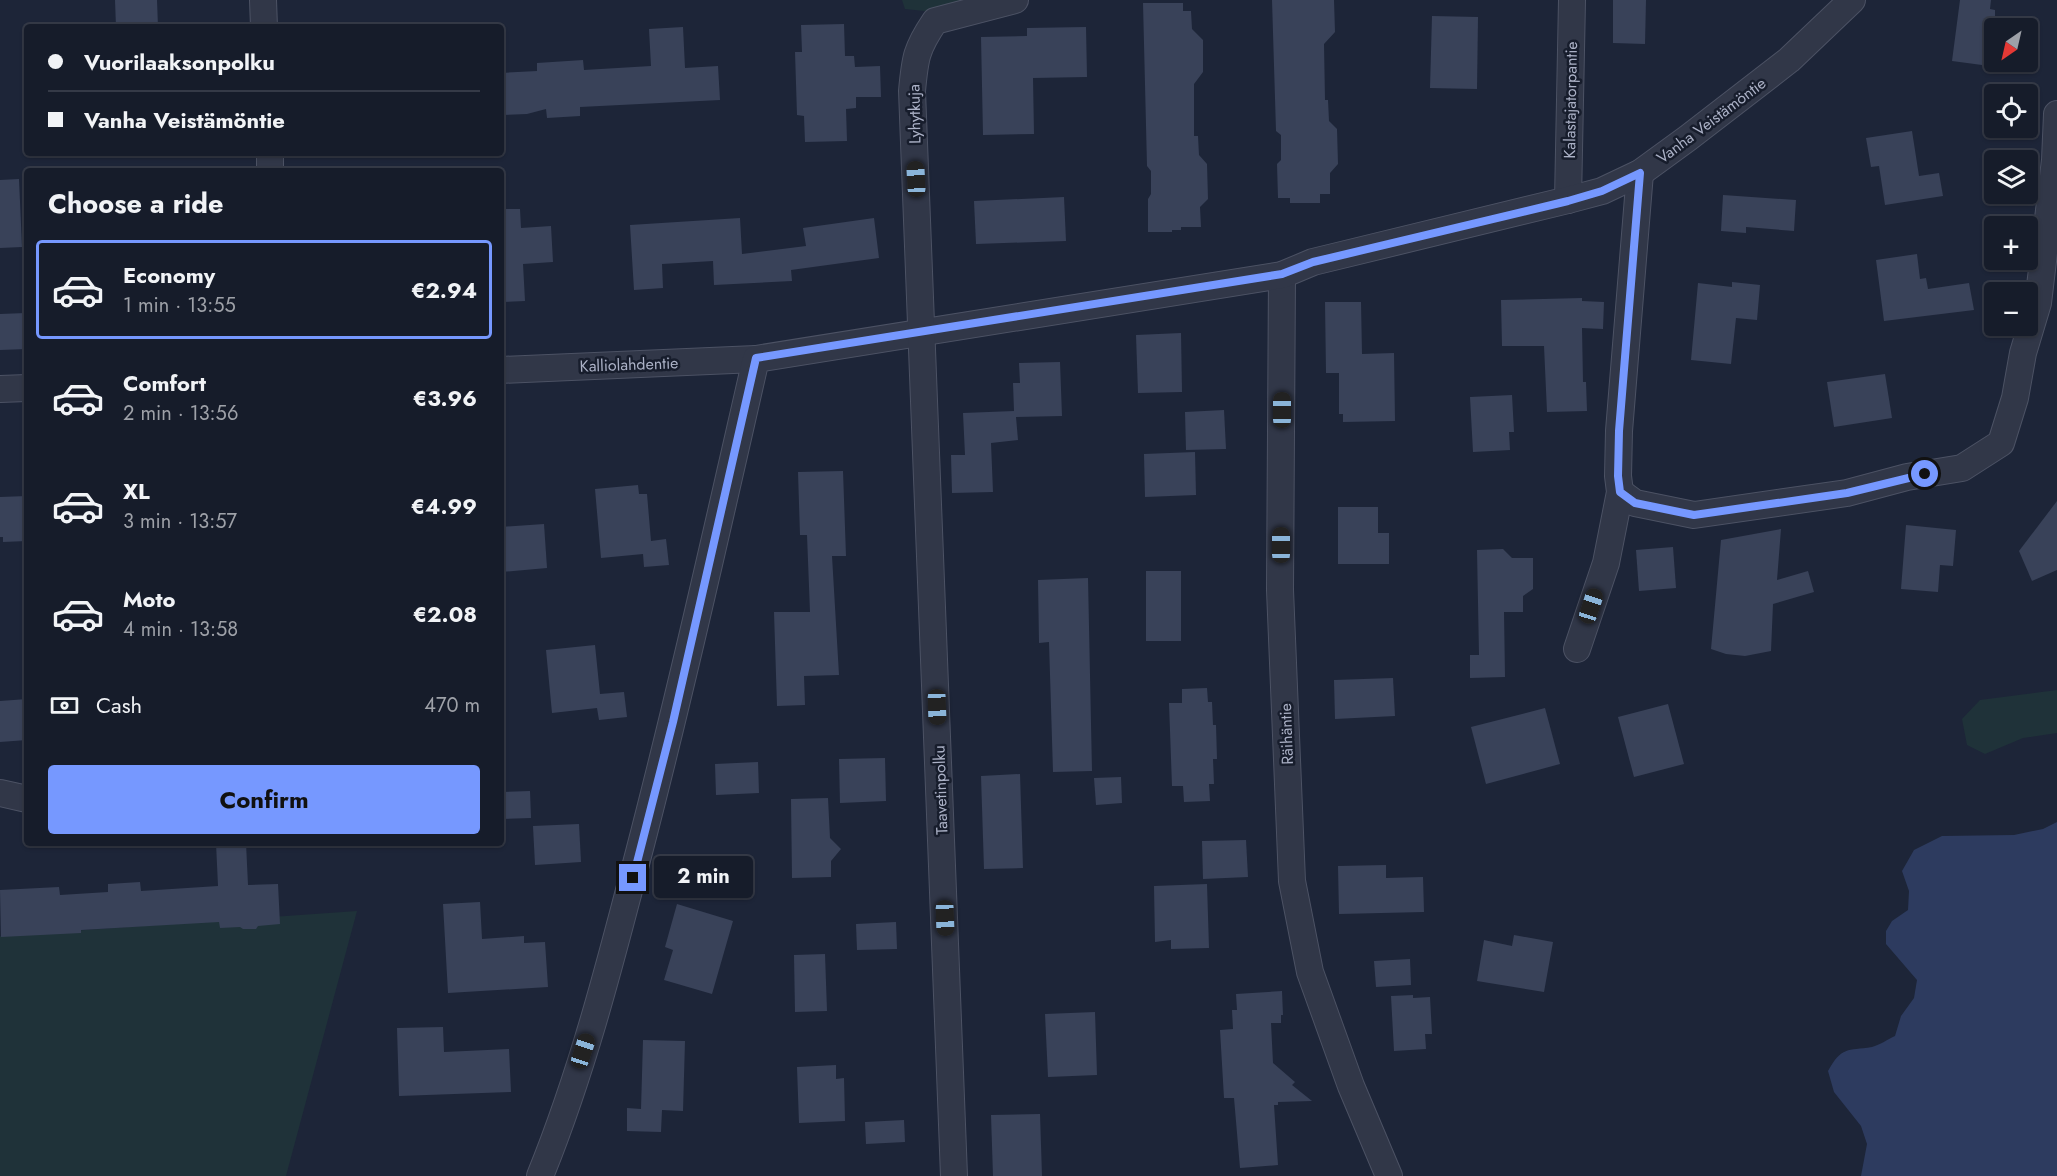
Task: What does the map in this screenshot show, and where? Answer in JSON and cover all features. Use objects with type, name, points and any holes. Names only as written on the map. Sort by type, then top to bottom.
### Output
[{"type":"street","points":[[263,0],[264,24]]},
{"type":"street","name":"Lyhytkuja","points":[[923,332],[912,91],[915,56],[935,21],[1015,0]]},
{"type":"street","name":"Kalastajatorpantie","points":[[1568,201],[1572,0]]},
{"type":"street","name":"Vanha Veistämöntie","points":[[756,358],[1282,274],[1313,262],[1602,191],[1640,173],[1689,138],[1789,60],[1852,0]]},
{"type":"street","points":[[1620,492],[1635,503],[1694,515],[1726,511],[1847,493],[1907,477],[1962,468],[2001,443],[2015,398],[2023,353],[2038,303],[2055,160],[2057,114]]},
{"type":"street","points":[[1577,649],[1606,563],[1620,492],[1619,431],[1640,173]]},
{"type":"street","name":"Räihäntie","points":[[1282,274],[1280,590],[1292,881],[1310,972],[1351,1086],[1389,1176]]},
{"type":"street","name":"Taavetinpolku","points":[[923,332],[954,1176]]},
{"type":"street","points":[[540,1176],[557,1135],[609,968],[673,722],[756,358]]},
{"type":"street","name":"Kalliolahdentie","points":[[504,370],[756,358]]},
{"type":"street","points":[[0,389],[24,388]]},
{"type":"street","points":[[0,793],[24,798]]},
{"type":"shaded area","points":[[902,0],[975,0],[934,12],[905,9]]},
{"type":"shaded area","points":[[2057,690],[2057,733],[2023,738],[1985,754],[1967,745],[1962,719],[1980,700]]},
{"type":"shaded area","points":[[357,911],[286,1176],[0,1176],[0,936]]},
{"type":"water","points":[[2057,822],[2057,1176],[1861,1176],[1867,1144],[1861,1126],[1834,1092],[1828,1071],[1841,1053],[1872,1047],[1895,1036],[1901,1016],[1914,998],[1917,980],[1886,944],[1886,931],[1892,921],[1908,910],[1909,891],[1902,871],[1914,850],[1942,836],[2014,835],[2043,829]]},
{"type":"building","points":[[115,0],[157,0],[158,24],[116,24]]},
{"type":"building","points":[[1272,0],[1334,0],[1335,32],[1324,44],[1325,100],[1328,100],[1329,121],[1337,129],[1338,164],[1330,173],[1330,194],[1320,194],[1320,203],[1290,203],[1290,198],[1278,198],[1277,164],[1281,160],[1281,135],[1276,131]]},
{"type":"building","points":[[1613,0],[1646,0],[1645,44],[1613,43]]},
{"type":"building","points":[[1960,0],[1991,0],[1990,9],[1995,10],[1995,18],[1984,18],[1982,65],[1952,61]]},
{"type":"building","points":[[1143,3],[1183,3],[1183,11],[1191,11],[1192,29],[1203,40],[1203,72],[1194,84],[1194,136],[1198,136],[1199,155],[1207,164],[1208,199],[1200,207],[1201,227],[1181,227],[1181,230],[1172,230],[1172,232],[1148,232],[1151,171],[1147,166]]},
{"type":"building","points":[[1432,16],[1478,17],[1477,89],[1430,88]]},
{"type":"building","points":[[844,24],[845,56],[854,56],[855,67],[880,66],[881,97],[856,97],[856,108],[846,109],[847,141],[805,142],[804,116],[797,115],[795,52],[802,52],[801,25]]},
{"type":"building","points":[[683,27],[685,68],[718,66],[720,100],[580,107],[580,116],[547,118],[546,109],[527,114],[504,115],[504,73],[537,71],[537,63],[583,60],[584,70],[651,66],[649,29]]},
{"type":"building","points":[[1086,27],[1087,77],[1033,78],[1034,134],[983,135],[981,37],[1027,36],[1027,28]]},
{"type":"building","points":[[1912,131],[1919,176],[1939,173],[1943,196],[1885,205],[1879,166],[1871,167],[1866,138]]},
{"type":"building","points":[[19,179],[22,247],[0,248],[0,180]]},
{"type":"building","points":[[1723,195],[1796,200],[1794,231],[1746,227],[1746,233],[1721,231]]},
{"type":"building","points":[[1064,197],[1066,241],[976,244],[974,201]]},
{"type":"building","points":[[504,209],[520,209],[521,228],[551,226],[553,262],[523,264],[525,301],[504,302]]},
{"type":"building","points":[[740,218],[742,254],[806,246],[803,228],[874,218],[879,258],[791,270],[792,281],[714,285],[713,261],[662,264],[663,288],[634,290],[630,225]]},
{"type":"building","points":[[1917,254],[1920,279],[1926,278],[1928,289],[1969,283],[1974,310],[1884,321],[1876,260]]},
{"type":"building","points":[[1732,282],[1760,285],[1757,320],[1736,318],[1731,364],[1691,360],[1698,283],[1732,287]]},
{"type":"building","points":[[1582,298],[1582,301],[1604,302],[1603,329],[1582,328],[1583,382],[1586,382],[1587,411],[1547,412],[1544,346],[1502,346],[1501,300]]},
{"type":"building","points":[[1325,302],[1361,302],[1362,354],[1394,353],[1395,421],[1343,422],[1343,414],[1339,414],[1339,373],[1326,373]]},
{"type":"building","points":[[24,313],[24,349],[0,350],[0,314]]},
{"type":"building","points":[[1181,333],[1182,392],[1138,393],[1136,335]]},
{"type":"building","points":[[1060,362],[1062,416],[1016,417],[1018,440],[991,443],[993,492],[952,493],[951,455],[965,455],[963,413],[1014,411],[1013,383],[1020,383],[1019,363]]},
{"type":"building","points":[[1885,374],[1892,418],[1834,427],[1827,382]]},
{"type":"building","points":[[1512,395],[1514,432],[1509,432],[1510,450],[1473,452],[1470,397]]},
{"type":"building","points":[[1224,410],[1226,449],[1186,450],[1185,412]]},
{"type":"building","points":[[1195,452],[1196,495],[1145,497],[1144,454]]},
{"type":"building","points":[[843,471],[846,556],[832,556],[839,675],[804,676],[805,705],[777,706],[774,612],[810,612],[807,535],[800,535],[798,472]]},
{"type":"building","points":[[638,485],[639,494],[647,494],[651,541],[666,539],[669,565],[644,567],[643,554],[601,558],[595,489]]},
{"type":"building","points":[[24,496],[24,541],[3,542],[3,537],[0,537],[0,497]]},
{"type":"building","points":[[2057,501],[2057,570],[2032,581],[2019,551]]},
{"type":"building","points":[[1338,507],[1378,507],[1378,533],[1389,533],[1389,564],[1338,564]]},
{"type":"building","points":[[544,524],[547,568],[504,572],[504,527]]},
{"type":"building","points":[[1906,525],[1956,530],[1953,566],[1940,565],[1938,592],[1901,589]]},
{"type":"building","points":[[1781,529],[1777,580],[1808,571],[1814,592],[1773,604],[1771,651],[1745,656],[1726,654],[1711,649],[1721,540]]},
{"type":"building","points":[[1673,547],[1676,588],[1639,591],[1636,550]]},
{"type":"building","points":[[1503,549],[1512,558],[1533,558],[1533,589],[1523,596],[1523,612],[1504,612],[1505,677],[1470,678],[1470,655],[1479,655],[1477,550]]},
{"type":"building","points":[[1146,571],[1181,571],[1181,641],[1146,641]]},
{"type":"building","points":[[1088,578],[1092,771],[1053,772],[1049,642],[1039,643],[1038,580]]},
{"type":"building","points":[[595,645],[600,694],[624,692],[627,717],[599,720],[597,708],[552,713],[546,650]]},
{"type":"building","points":[[1393,678],[1395,716],[1335,719],[1334,680]]},
{"type":"building","points":[[1207,688],[1208,702],[1212,702],[1213,725],[1216,725],[1217,759],[1213,759],[1214,784],[1209,784],[1210,801],[1184,802],[1183,786],[1172,786],[1169,703],[1182,703],[1182,689]]},
{"type":"building","points":[[24,699],[24,740],[0,742],[0,701]]},
{"type":"building","points":[[1668,704],[1684,764],[1634,777],[1618,717]]},
{"type":"building","points":[[1545,708],[1560,764],[1486,784],[1471,727]]},
{"type":"building","points":[[885,758],[886,801],[840,803],[839,759]]},
{"type":"building","points":[[758,762],[759,793],[716,795],[715,764]]},
{"type":"building","points":[[1020,774],[1023,868],[984,869],[981,776]]},
{"type":"building","points":[[1121,777],[1122,803],[1096,805],[1094,778]]},
{"type":"building","points":[[530,791],[531,818],[504,819],[504,792]]},
{"type":"building","points":[[828,798],[830,838],[841,849],[831,861],[831,877],[792,878],[791,799]]},
{"type":"building","points":[[579,824],[581,862],[535,865],[533,826]]},
{"type":"building","points":[[1246,840],[1248,877],[1203,879],[1202,841]]},
{"type":"building","points":[[216,846],[246,846],[248,885],[278,884],[280,924],[243,929],[240,927],[220,928],[219,922],[1,937],[0,890],[59,887],[60,895],[108,892],[108,884],[140,882],[141,891],[218,886]]},
{"type":"building","points":[[1386,865],[1386,878],[1423,877],[1424,912],[1339,914],[1338,866]]},
{"type":"building","points":[[1207,884],[1209,948],[1171,949],[1171,940],[1155,942],[1154,886]]},
{"type":"building","points":[[480,902],[482,939],[524,936],[524,943],[545,942],[548,987],[448,993],[443,904]]},
{"type":"building","points":[[677,904],[733,921],[712,994],[664,980],[673,950],[665,947]]},
{"type":"building","points":[[896,922],[897,949],[857,950],[856,924]]},
{"type":"building","points":[[1514,935],[1553,942],[1544,992],[1477,981],[1484,940],[1512,946]]},
{"type":"building","points":[[825,954],[827,1011],[795,1012],[794,955]]},
{"type":"building","points":[[1410,959],[1411,985],[1376,987],[1374,961]]},
{"type":"building","points":[[1282,991],[1281,1023],[1271,1023],[1273,1063],[1295,1082],[1292,1085],[1312,1101],[1278,1102],[1278,1105],[1274,1105],[1278,1165],[1240,1168],[1234,1098],[1224,1098],[1220,1030],[1233,1029],[1232,1010],[1237,1010],[1236,994]]},
{"type":"building","points":[[1413,995],[1413,998],[1430,997],[1432,1034],[1425,1034],[1426,1049],[1394,1051],[1391,996]]},
{"type":"building","points":[[1095,1012],[1097,1075],[1048,1077],[1045,1014]]},
{"type":"building","points":[[443,1027],[444,1052],[509,1049],[511,1092],[399,1096],[397,1028]]},
{"type":"building","points":[[643,1040],[685,1041],[683,1111],[662,1110],[661,1132],[627,1131],[627,1108],[641,1109]]},
{"type":"building","points":[[836,1065],[836,1079],[844,1078],[845,1121],[799,1123],[797,1067]]},
{"type":"building","points":[[1040,1114],[1042,1176],[993,1176],[991,1115]]},
{"type":"building","points":[[904,1120],[905,1142],[866,1144],[865,1122]]},
{"type":"route","points":[[633,878],[673,722],[756,358],[1282,274],[1313,262],[1568,201],[1602,191],[1640,173],[1619,431],[1620,492],[1635,503],[1694,515],[1847,493],[1925,474]]}]
